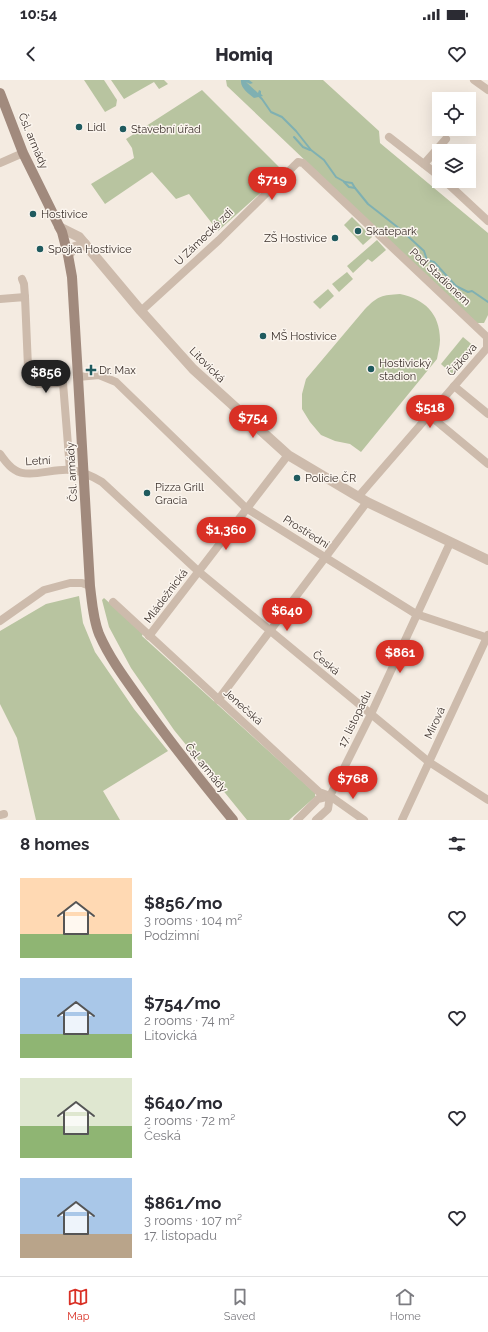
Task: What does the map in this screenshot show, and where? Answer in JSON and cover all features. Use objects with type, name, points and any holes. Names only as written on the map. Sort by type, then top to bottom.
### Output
[{"type":"main road","name":"Čsl. armády","points":[[0,93],[23,153],[59,227],[68,256],[72,277],[90,586],[94,616],[99,633],[115,664],[164,734],[233,820]]},
{"type":"street","points":[[474,80],[488,90]]},
{"type":"street","points":[[389,138],[432,170]]},
{"type":"street","points":[[424,164],[446,139]]},
{"type":"street","points":[[0,164],[23,153]]},
{"type":"street","name":"U Zámecké zdi","points":[[141,311],[221,238],[298,162]]},
{"type":"street","name":"Pod Stadionem","points":[[298,162],[303,163],[488,336],[487,348]]},
{"type":"street","points":[[453,188],[488,221]]},
{"type":"street","name":"Litovická","points":[[59,227],[79,237],[141,311],[193,369],[288,455],[362,499],[450,543],[488,560]]},
{"type":"street","points":[[68,256],[75,247],[86,244]]},
{"type":"street","points":[[22,279],[25,297],[28,366],[31,376],[38,384],[63,383],[70,470]]},
{"type":"street","points":[[0,299],[25,297]]},
{"type":"street","name":"Čížkova","points":[[218,700],[326,557],[362,499],[429,415],[487,348]]},
{"type":"street","name":"Prostřední","points":[[78,377],[100,376],[116,382],[246,508],[416,614],[488,637]]},
{"type":"street","name":"Čížkova","points":[[454,386],[488,414]]},
{"type":"street","points":[[429,415],[488,463]]},
{"type":"street","name":"Letní","points":[[0,454],[8,464],[23,474],[70,470],[84,472]]},
{"type":"street","name":"Mládežnická","points":[[149,636],[288,455]]},
{"type":"street","name":"Česká","points":[[84,472],[102,482],[198,571],[429,762],[488,800]]},
{"type":"street","name":"17. listopadu","points":[[316,820],[328,809],[330,796],[371,714],[450,543]]},
{"type":"street","points":[[0,621],[44,590],[70,583],[82,583],[90,586]]},
{"type":"street","name":"Jenečská","points":[[113,602],[319,792],[330,796],[364,820]]},
{"type":"street","name":"Mírová","points":[[402,820],[488,637]]},
{"type":"street","points":[[297,820],[318,799],[330,796]]},
{"type":"green space","points":[[84,80],[104,80],[117,100],[116,106],[105,112]]},
{"type":"green space","points":[[111,80],[164,80],[168,84],[159,89],[154,82],[124,99]]},
{"type":"green space","points":[[226,80],[323,80],[379,131],[380,143],[432,186],[432,188],[434,188],[488,233],[488,315],[484,323],[476,323],[227,86]]},
{"type":"green space","points":[[202,90],[284,172],[218,231],[189,194],[176,199],[152,172],[105,204],[91,184],[134,158],[132,148],[126,139]]},
{"type":"green space","name":"Skatepark","points":[[352,217],[372,237],[363,245],[344,225]]},
{"type":"green space","points":[[377,240],[386,250],[372,262],[368,259],[353,273],[347,266]]},
{"type":"green space","points":[[347,272],[353,279],[339,292],[332,284]]},
{"type":"green space","points":[[328,289],[334,296],[320,309],[313,302]]},
{"type":"green space","name":"Hostivický stadion","points":[[400,294],[409,296],[423,304],[434,315],[439,330],[440,340],[437,359],[361,452],[350,444],[335,441],[321,435],[310,422],[302,409],[302,394],[306,379],[365,309],[373,301],[381,297]]},
{"type":"green space","points":[[463,337],[476,348],[453,375],[441,364]]},
{"type":"green space","points":[[79,596],[83,623],[95,652],[134,709],[168,751],[103,791],[120,820],[36,820],[17,738],[0,704],[0,631],[46,604]]},
{"type":"green space","points":[[104,598],[143,633],[142,636],[315,793],[315,797],[289,820],[247,820],[174,730],[131,668],[109,627],[102,600]]},
{"type":"water","points":[[241,80],[249,80],[253,83],[250,84],[246,82],[258,93],[259,90],[261,91],[263,96],[254,98],[247,93],[242,86]]},
{"type":"waterway","points":[[258,95],[271,112],[282,117],[296,131],[311,150],[324,160],[336,177],[345,182],[352,183],[368,204],[400,229],[424,251],[427,260],[434,262],[456,286],[468,292],[472,291],[488,302]]},
{"type":"waterway","points":[[294,137],[303,147],[310,150]]},
{"type":"waterway","points":[[344,182],[349,187],[355,188]]},
{"type":"place","name":"Lidl","points":[[79,127]]},
{"type":"place","name":"Stavební úřad","points":[[123,129]]},
{"type":"place","name":"Hostivice","points":[[33,214]]},
{"type":"place","name":"Skatepark","points":[[358,231]]},
{"type":"place","name":"ZŠ Hostivice","points":[[335,238]]},
{"type":"place","name":"Spojka Hostivice","points":[[40,249]]},
{"type":"place","name":"MŠ Hostivice","points":[[263,336]]},
{"type":"place","name":"Hostivický stadion","points":[[371,369]]},
{"type":"place","name":"Dr. Max","points":[[91,370]]},
{"type":"place","name":"Policie ČR","points":[[297,478]]},
{"type":"place","name":"Pizza Grill Gracia","points":[[147,493]]}]
